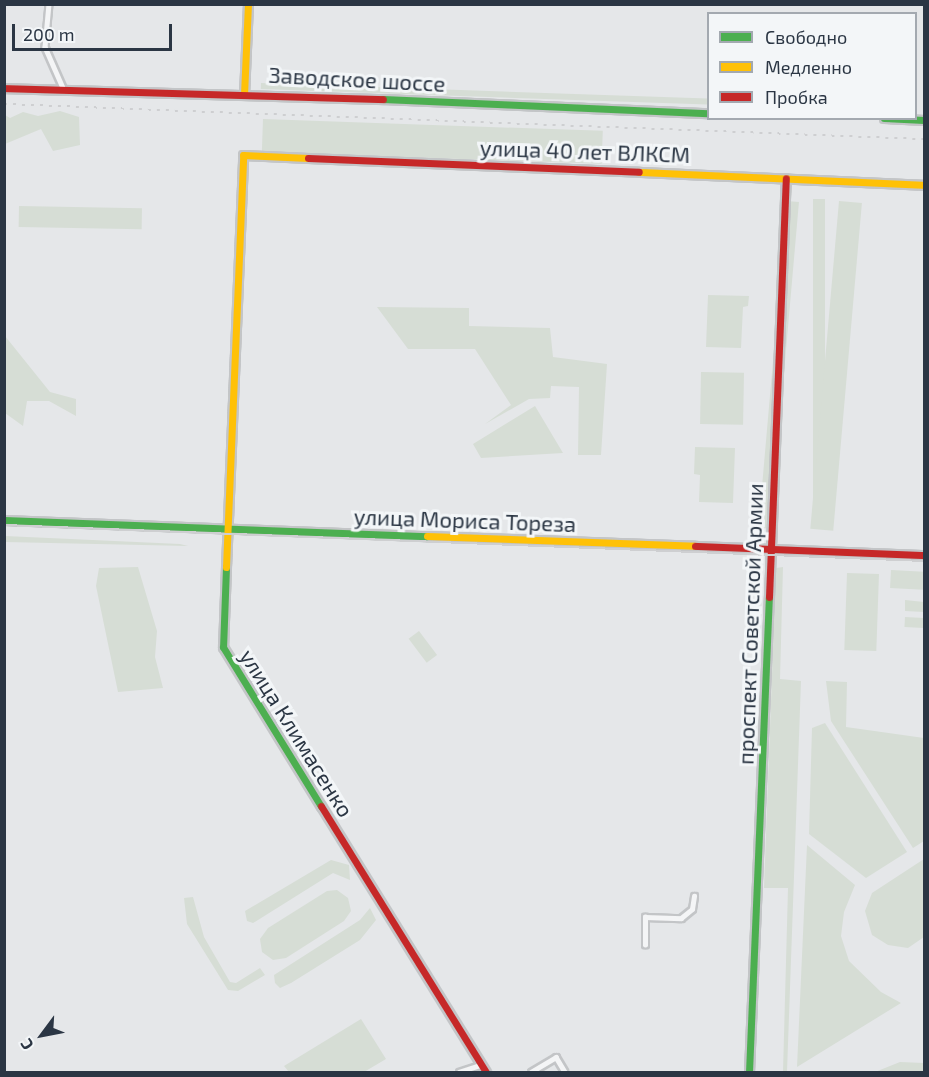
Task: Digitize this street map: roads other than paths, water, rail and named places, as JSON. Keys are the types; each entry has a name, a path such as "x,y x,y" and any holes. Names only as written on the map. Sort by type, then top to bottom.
{"street":[{"path":"49,4 45,47 64,91"},
{"path":"244,95 248,4"},
{"name":"Заводское шоссе","path":"4,88 707,112"},
{"name":"улица 40 лет ВЛКСМ","path":"243,155 924,185"},
{"name":"улица Климасенко","path":"243,155 223,647 486,1072"},
{"name":"проспект Советской Армии","path":"749,1072 786,178"},
{"name":"улица Мориса Тореза","path":"4,520 924,555"},
{"path":"645,945 645,917 681,918 692,909 694,896"},
{"path":"531,1072 556,1058 565,1072"},
{"path":"459,1072 482,1065"}],"tram line":[{"path":"4,525 924,561"}],"railway":[{"path":"4,104 924,139"}]}
